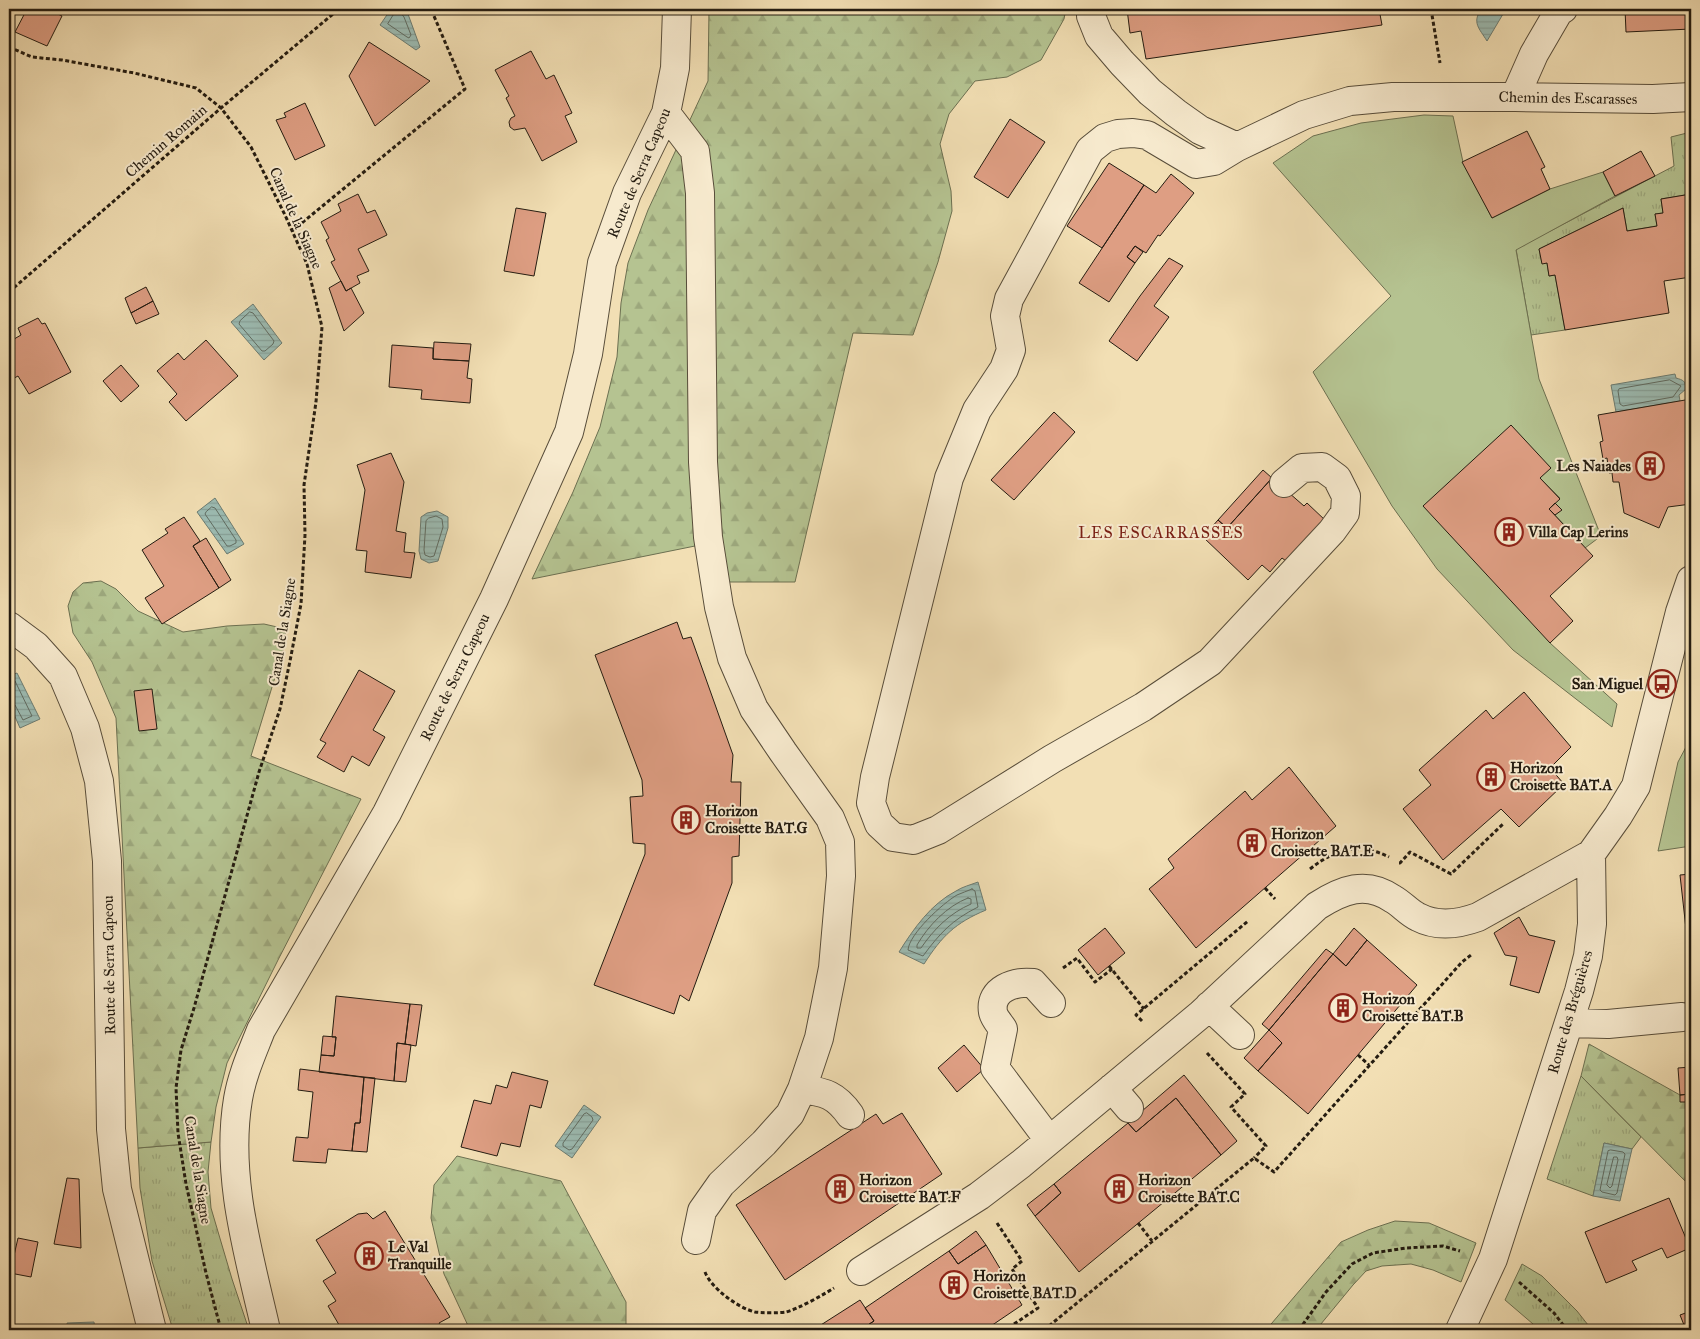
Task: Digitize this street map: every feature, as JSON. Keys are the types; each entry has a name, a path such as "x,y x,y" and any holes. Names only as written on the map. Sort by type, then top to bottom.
{"street":[{"name":"Route de Serra Capeou","path":"266,1330 238,1205 234,1155 238,1100 246,1067 261,1030 388,813 494,599 569,432 588,354 602,263 627,193 666,113 675,68 677,9"},
{"path":"1091,9 1091,16 1099,36 1150,92 1200,130 1237,147"},
{"path":"1515,97 1534,54 1559,11 1563,9"},
{"name":"Chemin des Escarasses","path":"879,824 870,803 875,777 949,478 977,410 1004,369 1011,350 1005,316 1009,300 1090,150 1105,138 1118,134 1133,133 1147,135 1196,164 1214,161 1237,147 1304,115 1350,101 1393,97 1653,99 1691,97"},
{"path":"666,113 695,151 700,193 703,462 708,537 719,607 732,658 754,709 830,818 840,842 841,876 833,968 819,1038 802,1089 790,1114 764,1143 720,1184 702,1211 696,1240"},
{"path":"840,842 879,824 893,837 914,840 938,830 1052,759 1143,707 1210,662 1332,531 1345,513 1346,496 1337,478 1322,467 1302,468 1284,483"},
{"path":"861,1271 951,1226 979,1196 1049,1140 1120,1098 1205,1010 1317,906 1332,897 1348,890 1380,891 1394,899 1418,918 1451,924 1478,917 1591,854 1618,816 1636,786 1680,612 1691,580"},
{"name":"Route de Serra Capeou","path":"9,626 36,646 63,676 85,728 99,781 107,861 111,1129 117,1189 152,1330"},
{"name":"Route des Bréguières","path":"1460,1330 1493,1259 1569,1023 1588,956 1592,924 1591,854"},
{"path":"1049,1140 994,1068 1003,1029 993,1011 994,1002 1001,989 1015,983 1032,983 1037,986 1051,1003"},
{"path":"1205,1010 1240,1035"},
{"path":"1569,1023 1608,1024 1682,1017"},
{"path":"802,1089 825,1092 842,1103 850,1115"}],"path":[{"path":"9,14 12,9"},
{"name":"Chemin Romain","path":"9,292 221,108 339,9"},
{"path":"292,231 465,90 431,9"},
{"path":"1431,9 1445,96"},
{"name":"Canal de la Siagne","path":"9,48 32,58 62,60 134,73 196,88 221,108 251,147 292,231 307,264 322,327 316,402 304,485 305,535 301,604 280,709 259,772 181,1050 176,1088 178,1133 186,1184 221,1330"},
{"path":"1381,853 1400,863 1410,852 1451,874 1503,824"},
{"path":"1265,888 1274,899"},
{"path":"1267,905 1281,892"},
{"path":"1145,1026 1136,1015 1253,917"},
{"path":"1254,1158 1274,1172 1462,962 1475,953"},
{"path":"1110,966 1144,1009"},
{"path":"1044,1330 1254,1158 1266,1146 1231,1107 1245,1094 1202,1048 1220,1031 1205,1010"},
{"path":"1358,1055 1370,1065"},
{"path":"979,1196 1022,1261 1012,1269 1038,1308 1005,1330"},
{"path":"1138,1223 1152,1241"},
{"path":"696,1240 696,1249 707,1278 727,1298 755,1312 786,1312 820,1297 861,1271"},
{"path":"1299,1330 1326,1292 1352,1264 1372,1253 1406,1248 1443,1246 1493,1259 1554,1313 1567,1330"}],"green space":[{"path":"709,9 1066,9 1064,19 1041,60 1007,77 975,81 949,114 940,144 951,191 952,211 938,262 913,335 853,333 795,582 728,582 695,546 532,579 573,492 600,427 617,357 621,303 628,263 648,210 708,81"},
{"path":"1424,115 1453,116 1463,162 1492,218 1550,189 1603,172 1615,196 1516,250 1539,379 1601,536 1585,548 1555,515 1561,510 1555,503 1560,498 1540,478 1511,425 1550,643 1617,704 1612,727 1513,650 1437,569 1392,506 1313,372 1391,296 1273,163 1313,136 1361,123"},
{"path":"1691,132 1691,194 1661,199 1663,213 1655,214 1657,226 1627,231 1623,208 1539,249 1542,263 1547,263 1549,276 1555,275 1565,330 1531,335 1516,249 1674,166 1671,137"},
{"path":"101,581 116,589 138,611 183,632 227,626 264,624 286,629 283,651 251,756 361,799 227,1063 216,1107 211,1142 138,1148 116,718 92,662 73,633 68,606 73,592 83,583"},
{"path":"1691,744 1691,846 1658,851 1678,762 1686,747"},
{"path":"1589,1044 1680,1095 1681,1102 1691,1094 1691,1187 1581,1076"},
{"path":"1581,1076 1641,1137 1632,1149 1604,1143 1593,1196 1547,1179"},
{"path":"211,1142 208,1172 211,1208 249,1330 173,1330 152,1261 140,1188 138,1148"},
{"path":"457,1156 561,1181 626,1302 626,1330 470,1330 444,1274 431,1218 434,1185"},
{"path":"1395,1221 1429,1223 1476,1243 1461,1282 1433,1270 1411,1264 1382,1266 1366,1271 1316,1330 1266,1330 1341,1242"},
{"path":"1522,1264 1542,1276 1577,1311 1592,1330 1540,1330 1505,1300"}],"water":[{"path":"391,9 402,9 408,14 420,47 416,50 380,25"},
{"path":"1481,9 1506,9 1487,41 1477,22"},
{"path":"253,304 282,343 264,360 231,322"},
{"path":"1675,374 1676,378 1684,381 1686,386 1686,389 1679,395 1680,401 1616,412 1611,385"},
{"path":"215,498 244,544 227,554 197,512"},
{"path":"437,511 448,517 448,528 438,561 429,563 421,559 419,551 421,517 427,513"},
{"path":"17,673 40,719 20,728 9,703 9,676"},
{"path":"978,882 986,910 950,931 924,964 899,952 931,910 947,896 963,887"},
{"path":"584,1105 601,1117 572,1158 555,1146"},
{"path":"1604,1143 1632,1149 1620,1201 1593,1196"},
{"path":"94,1322 95,1330 68,1330 67,1323"}],"building":[{"path":"27,9 48,9 62,16 47,46 15,32"},
{"path":"1127,9 1379,9 1382,25 1146,59 1141,31 1130,33"},
{"path":"1625,9 1691,9 1691,29 1626,32"},
{"path":"369,42 430,81 375,126 349,76"},
{"path":"531,51 546,79 554,75 572,113 565,116 577,142 542,161 525,128 514,130 510,127 509,122 515,116 506,98 509,96 495,70"},
{"path":"305,103 325,146 295,160 276,120 286,117 284,113"},
{"path":"1010,119 1045,142 1008,198 974,177"},
{"path":"1527,131 1545,167 1541,169 1550,189 1492,218 1462,162"},
{"path":"1641,151 1655,176 1615,196 1603,172"},
{"path":"1109,163 1144,185 1102,248 1067,226"},
{"path":"1171,174 1194,193 1160,236 1158,235 1146,253 1135,246 1127,257 1135,263 1109,302 1079,283 1144,185 1156,193"},
{"path":"358,194 367,213 375,210 387,235 358,249 369,271 357,276 360,283 346,291 331,262 335,260 326,240 329,238 321,222 341,211 338,204"},
{"path":"1691,194 1691,277 1664,281 1669,313 1565,330 1555,275 1549,276 1547,263 1542,264 1539,249 1623,208 1627,231 1657,226 1655,214 1663,213 1661,199"},
{"path":"516,208 546,213 534,276 504,271"},
{"path":"1135,246 1143,252 1135,263 1127,257"},
{"path":"1169,258 1183,266 1154,306 1169,317 1137,361 1109,341"},
{"path":"341,281 346,291 351,288 364,313 344,331 329,288"},
{"path":"146,287 153,301 131,313 125,298"},
{"path":"153,301 159,314 136,324 131,313"},
{"path":"38,318 42,324 45,323 71,372 29,394 18,376 9,381 9,342 21,335 18,328"},
{"path":"206,340 238,376 186,421 169,402 177,394 157,371 178,353 184,360"},
{"path":"434,342 471,344 469,361 433,359"},
{"path":"392,345 433,348 433,359 469,361 467,378 472,379 470,403 421,399 422,390 389,387"},
{"path":"121,365 139,386 121,402 103,381"},
{"name":"Les Naiades","path":"1691,399 1691,504 1668,507 1659,528 1624,513 1619,482 1613,482 1612,473 1609,473 1607,458 1603,459 1600,442 1603,441 1598,415"},
{"path":"1054,412 1075,432 1014,500 991,480"},
{"name":"Villa Cap Lerins","path":"1511,425 1551,468 1540,478 1560,499 1549,509 1593,556 1550,596 1573,621 1550,643 1423,506"},
{"path":"391,453 404,482 396,531 406,533 404,552 415,553 411,578 365,572 367,551 356,550 365,490 357,465"},
{"path":"1263,470 1272,478 1227,528 1218,520"},
{"path":"1272,478 1304,506 1307,503 1326,521 1286,561 1282,558 1270,572 1262,565 1248,580 1203,537 1218,520 1227,528"},
{"path":"1555,503 1562,510 1555,515 1549,509"},
{"path":"184,517 200,541 193,546 219,588 162,624 145,598 164,586 142,550 168,533 165,529"},
{"path":"206,538 231,580 219,588 193,546"},
{"name":"Horizon Croisette BAT.G","path":"677,622 683,639 691,637 733,755 731,782 741,782 739,856 732,857 732,883 689,1001 680,995 674,1014 594,985 645,854 645,844 633,843 630,797 643,796 642,780 595,655"},
{"path":"359,670 395,691 373,730 385,737 369,766 352,756 344,772 317,757 326,743 320,740"},
{"path":"152,689 157,729 139,731 134,691"},
{"name":"Horizon Croisette BAT.A","path":"1524,692 1571,747 1550,768 1564,784 1519,827 1501,809 1443,860 1403,809 1431,785 1419,770 1486,710 1493,719"},
{"name":"Horizon Croisette BAT.E","path":"1289,767 1336,826 1196,948 1149,889 1174,868 1168,859 1245,791 1252,800"},
{"path":"1691,874 1691,974 1680,875"},
{"path":"1519,917 1529,935 1555,941 1539,993 1510,985 1517,957 1505,955 1494,933"},
{"path":"1105,928 1125,953 1098,975 1078,950"},
{"path":"1354,928 1367,940 1346,966 1333,954"},
{"name":"Horizon Croisette BAT.B","path":"1367,940 1417,985 1308,1114 1258,1071 1282,1043 1269,1030 1333,954 1346,966"},
{"path":"1326,949 1333,954 1269,1030 1262,1024"},
{"path":"336,996 410,1004 405,1044 397,1043 394,1081 319,1072 321,1055 334,1056 336,1037 332,1037"},
{"path":"410,1004 422,1005 416,1046 405,1044"},
{"path":"1269,1030 1282,1043 1258,1071 1244,1058"},
{"path":"323,1036 336,1037 334,1056 321,1055"},
{"path":"397,1043 411,1045 406,1082 394,1081"},
{"path":"964,1045 984,1069 957,1092 938,1068"},
{"path":"1691,1067 1691,1094 1680,1095 1678,1068"},
{"path":"300,1069 364,1077 360,1123 355,1123 352,1151 328,1149 326,1163 293,1161 296,1137 308,1138 313,1092 298,1090"},
{"path":"512,1072 548,1081 541,1108 530,1105 520,1147 501,1143 497,1156 461,1147 474,1100 491,1104 496,1085 507,1088"},
{"path":"1184,1075 1237,1141 1221,1155 1176,1098 1136,1132 1128,1123"},
{"path":"364,1077 375,1078 367,1152 352,1151 355,1123 360,1123"},
{"path":"1690,1094 1690,1102 1680,1102 1680,1095"},
{"name":"Horizon Croisette BAT.C","path":"1176,1098 1221,1155 1079,1272 1035,1216 1061,1193 1054,1184 1128,1123 1136,1132"},
{"name":"Horizon Croisette BAT.F","path":"902,1113 942,1174 785,1280 736,1205 876,1114 883,1124"},
{"path":"67,1178 79,1179 81,1248 54,1244"},
{"path":"1054,1184 1061,1193 1035,1216 1027,1205"},
{"path":"1669,1198 1690,1248 1667,1258 1662,1248 1632,1261 1637,1270 1606,1283 1585,1232"},
{"name":"Le Val Tranquille","path":"385,1211 450,1317 439,1323 443,1330 352,1330 350,1327 342,1330 328,1306 336,1301 323,1281 336,1273 316,1240 358,1214 367,1213 373,1219"},
{"path":"976,1231 986,1245 958,1264 949,1251"},
{"path":"18,1238 38,1242 31,1277 10,1273"},
{"name":"Horizon Croisette BAT.D","path":"986,1245 1022,1305 985,1330 860,1330 874,1321 865,1308 949,1251 958,1264"},
{"path":"860,1300 874,1321 860,1330 813,1330"},
{"path":"1691,1311 1691,1330 1686,1330 1680,1315"}],"place":[{"name":"Les Naiades","path":"1650,466"},
{"name":"Villa Cap Lerins","path":"1509,532"},
{"name":"San Miguel","path":"1662,684"},
{"name":"Horizon Croisette BAT.A","path":"1491,777"},
{"name":"Horizon Croisette BAT.G","path":"686,820"},
{"name":"Horizon Croisette BAT.E","path":"1252,843"},
{"name":"Horizon Croisette BAT.B","path":"1343,1008"},
{"name":"Horizon Croisette BAT.F","path":"840,1189"},
{"name":"Horizon Croisette BAT.C","path":"1119,1189"},
{"name":"Le Val Tranquille","path":"369,1256"},
{"name":"Horizon Croisette BAT.D","path":"954,1285"}],"district":[{"name":"LES ESCARRASSES","path":"1161,532"}]}
